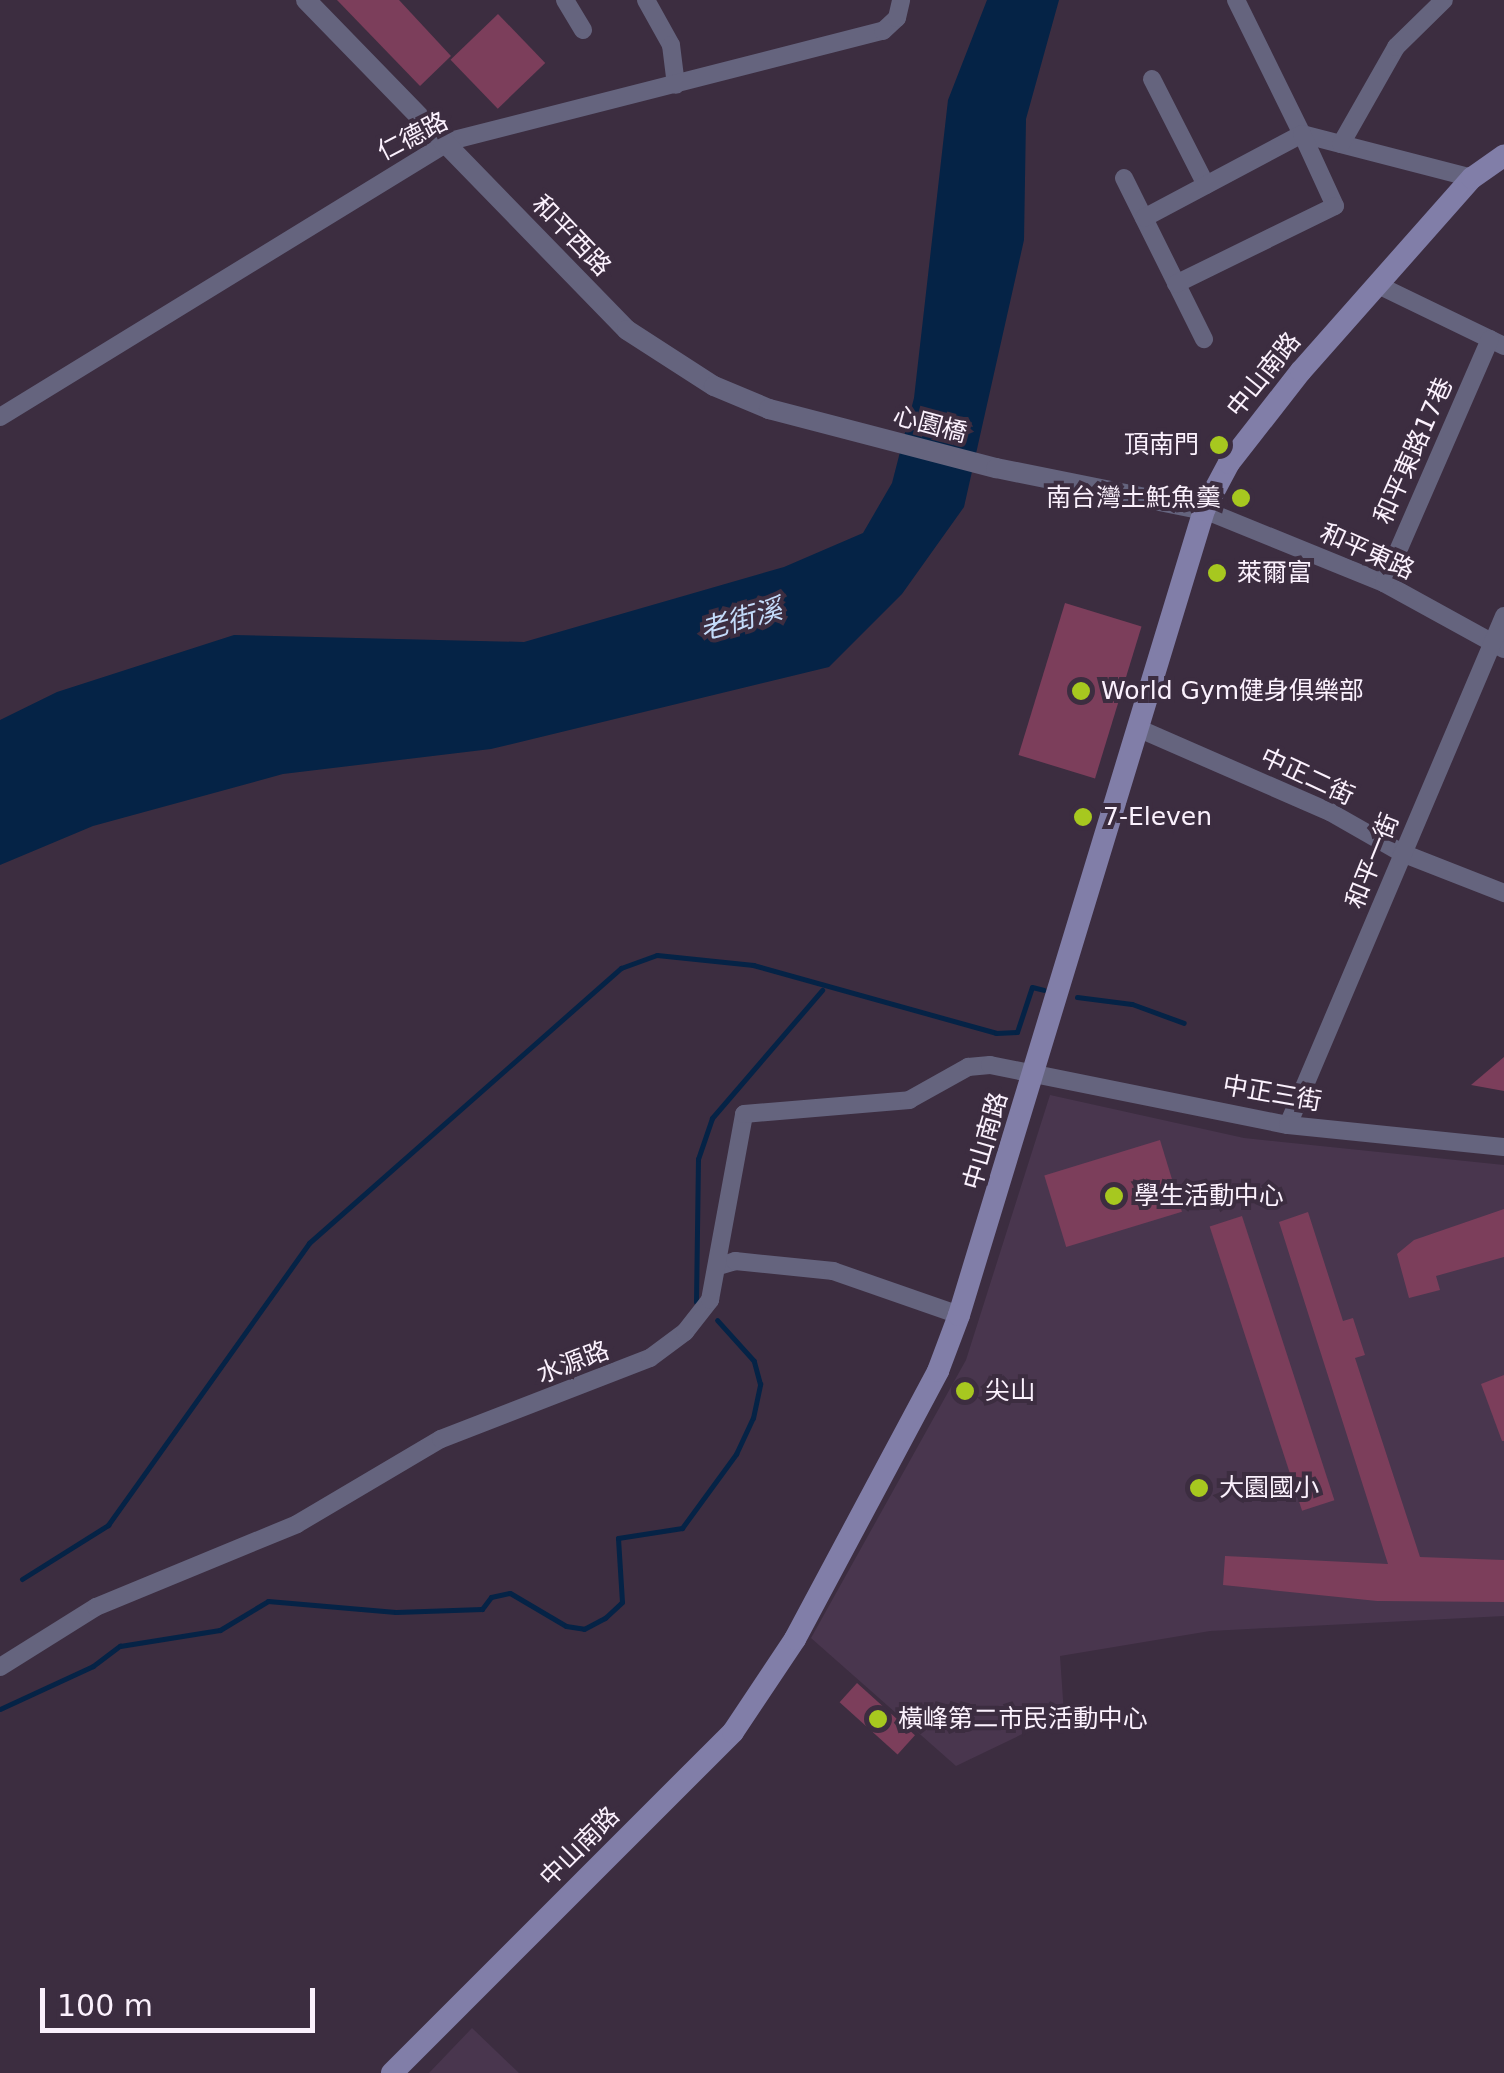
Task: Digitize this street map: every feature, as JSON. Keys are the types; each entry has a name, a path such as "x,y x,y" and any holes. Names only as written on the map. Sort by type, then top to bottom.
{"main road":[{"name":"中山南路","path":"392,2073 755,1706 938,1371 960,1315 1142,730 1204,510 1273,404 1472,178 1504,156"}],"street":[{"name":"和平西路","path":"306,0 450,141 627,330 714,386 770,409 851,430"},
{"path":"566,0 583,30"},
{"path":"646,0 671,44 676,85"},
{"path":"1176,284 1335,206 1236,0"},
{"path":"1340,144 1396,47 1444,0"},
{"name":"仁德路","path":"0,418 450,141 883,31 899,9"},
{"path":"1152,79 1206,185"},
{"path":"1144,218 1302,134 1472,178"},
{"path":"1124,178 1204,340"},
{"path":"1378,285 1497,343"},
{"name":"和平東路17巷","path":"1384,583 1497,343"},
{"name":"心園橋","path":"851,430 996,468 1204,510"},
{"name":"和平東路","path":"1204,510 1384,583 1498,646"},
{"name":"和平一街","path":"1288,1125 1402,854 1498,646 1504,616"},
{"name":"中正二街","path":"1142,730 1330,812 1402,854 1504,893"},
{"name":"水源路","path":"0,1668 96,1607 297,1524 441,1439 650,1358 698,1318 719,1266 720,1218 744,1114 909,1100 968,1067 1034,1072"},
{"name":"中正三街","path":"1034,1072 1288,1125 1504,1147"},
{"path":"719,1266 734,1262 833,1272 960,1315"}],"shaded area":[{"name":"大園國小","path":"1050,1095 1244,1138 1504,1165 1504,1616 1210,1631 1060,1656 1064,1714 956,1766 811,1638 966,1360"},
{"path":"472,2028 519,2073 429,2073"}],"water":[{"name":"老街溪","path":"987,0 1059,0 1026,119 1024,240 964,507 902,594 829,667 491,749 283,774 93,826 0,865 0,720 57,692 234,635 524,642 784,567 863,533 892,483 914,398 948,100"}],"building":[{"path":"337,0 399,0 451,56 420,86"},
{"path":"498,14 545,63 498,109 451,60"},
{"name":"World Gym健身俱樂部","path":"1065,603 1142,626 1095,778 1019,755"},
{"path":"1504,1057 1504,1091 1471,1085"},
{"name":"學生活動中心","path":"1160,1140 1182,1212 1066,1247 1044,1175"},
{"path":"1504,1209 1504,1257 1436,1276 1440,1290 1409,1298 1397,1254 1414,1240"},
{"path":"1308,1212 1343,1321 1353,1318 1365,1355 1355,1358 1420,1557 1504,1560 1504,1602 1377,1601 1223,1585 1225,1556 1388,1564 1279,1222"},
{"path":"1242,1216 1334,1500 1302,1511 1210,1227"},
{"path":"1504,1375 1504,1441 1502,1441 1481,1384"},
{"name":"橫峰第二市民活動中心","path":"857,1683 915,1735 898,1755 840,1702"}],"waterway":[{"path":"22,1579 108,1525 309,1243 621,968 657,955 753,965 996,1033 1017,1032 1032,987 1044,990"},
{"path":"696,1302 698,1159 712,1118 822,990"},
{"path":"1077,997 1132,1004 1184,1023"},
{"path":"0,1709 93,1666 120,1646 220,1630 268,1601 396,1612 482,1609 491,1597 510,1593 566,1626 584,1629 605,1618 622,1602 618,1538 682,1528 736,1454 753,1418 760,1384 754,1361 717,1320"}],"place":[{"name":"頂南門","path":"1219,445"},
{"name":"南台灣土魠魚羹","path":"1241,498"},
{"name":"萊爾富","path":"1217,573"},
{"name":"World Gym健身俱樂部","path":"1081,691"},
{"name":"7-Eleven","path":"1083,817"},
{"name":"學生活動中心","path":"1114,1196"},
{"name":"尖山","path":"965,1391"},
{"name":"大園國小","path":"1199,1488"},
{"name":"橫峰第二市民活動中心","path":"878,1719"}]}
